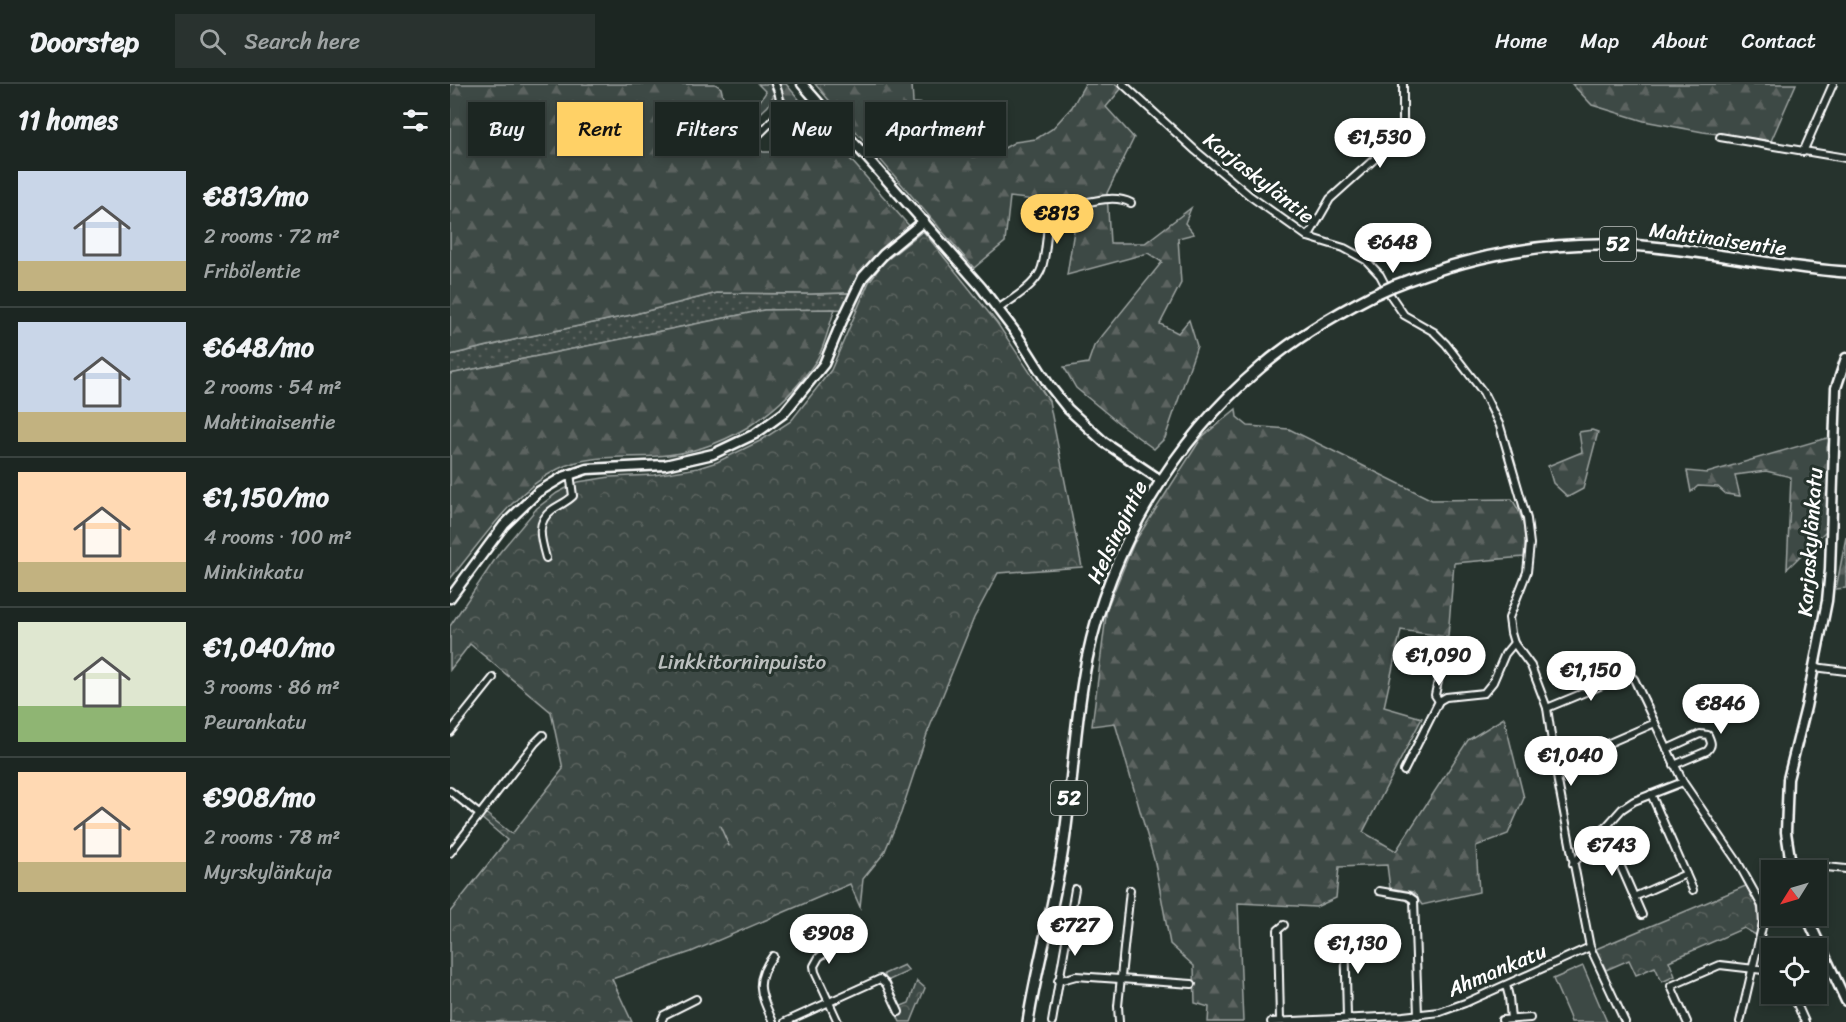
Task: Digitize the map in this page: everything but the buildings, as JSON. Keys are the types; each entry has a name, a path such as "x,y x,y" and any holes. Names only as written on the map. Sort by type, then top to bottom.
{"main road":[{"name":"Mahtinaisentie","path":"1162,481 1201,429 1236,390 1260,368 1319,324 1371,296 1435,270 1484,256 1544,247 1588,244 1652,247 1792,267 1846,272"},
{"name":"Helsingintie","path":"1028,1022 1063,849 1074,741 1089,648 1115,569 1141,516 1162,481"}],"street":[{"path":"759,134 781,108 781,99 775,84"},
{"name":"Helsingintie","path":"802,84 924,221 998,309 1049,385 1068,409 1104,442 1162,481"},
{"name":"Karjaskyläntie","path":"1123,84 1228,179 1308,237 1344,248 1366,260 1380,275 1404,315 1434,332 1483,392 1500,426 1527,519 1530,557 1527,572 1509,618 1514,643"},
{"path":"1308,237 1330,199 1389,146 1397,136 1403,126 1403,84"},
{"path":"1803,152 1833,84"},
{"path":"1720,137 1846,158"},
{"path":"998,309 1029,286 1040,272 1044,259 1050,206 1083,204 1115,198 1131,203"},
{"path":"450,598 504,525 538,492 570,473 587,469 665,465 714,454 755,434 784,413 824,364 863,277 884,254 924,221"},
{"name":"Karjaskylänkatu","path":"1790,860 1786,832 1788,779 1827,601 1836,387 1846,358"},
{"path":"546,558 540,537 541,522 552,510 573,496 570,473"},
{"path":"1404,771 1439,701 1446,697 1484,693 1493,682 1505,654 1514,643 1531,666 1547,708 1573,864 1590,947 1624,1022"},
{"path":"1439,701 1435,695 1442,663"},
{"path":"1814,667 1846,671"},
{"path":"1547,708 1624,676 1630,675 1634,679 1683,782 1752,886 1762,906 1764,915 1740,1022"},
{"path":"450,732 493,678"},
{"path":"1556,766 1654,723"},
{"path":"1667,749 1700,734 1708,735 1711,747 1707,751 1674,765"},
{"path":"450,853 543,735"},
{"path":"1573,864 1627,806 1683,782"},
{"path":"450,791 479,814"},
{"path":"1651,794 1693,890"},
{"path":"1605,830 1642,915"},
{"path":"1827,867 1846,869"},
{"path":"1634,897 1686,874"},
{"path":"1052,1022 1075,889"},
{"path":"1119,1022 1118,1006 1130,890"},
{"path":"1379,891 1408,896 1414,900 1418,1015"},
{"path":"1280,1021 1278,930 1284,925"},
{"path":"1811,926 1846,1001"},
{"path":"1347,1018 1345,931 1370,930"},
{"path":"838,1022 815,972 815,962 853,935"},
{"name":"Ahmankatu","path":"1271,1022 1418,1015 1449,1009 1590,947"},
{"path":"773,956 762,974 760,987 773,1022"},
{"path":"1687,1022 1671,986 1720,965 1761,970"},
{"path":"1058,981 1076,976 1192,984"},
{"path":"785,1022 882,979 899,1012"},
{"path":"1506,985 1510,1019"},
{"path":"661,1022 664,1015 696,999"},
{"path":"1797,1004 1805,1022"},
{"path":"1502,1020 1530,1018"}],"green space":[{"path":"450,84 715,84 721,88 724,102 655,102 655,156 759,156 759,149 763,152 771,152 771,156 847,156 965,289 811,294 717,293 631,315 450,355"},
{"path":"758,84 770,84 774,94 768,106 759,115 759,102 766,92"},
{"path":"777,84 786,84 801,102 787,102"},
{"path":"815,84 912,84 913,102 865,102 865,142 853,128 853,102 831,102"},
{"path":"1085,84 1116,84 1121,89 1106,107 1134,138 1107,193 1110,243 1145,243 1191,208 1185,223 1194,234 1178,238 1181,283 1160,324 1178,333 1189,320 1197,346 1165,438 1154,449 1076,388 1064,367 1088,363 1094,346 1162,262 1148,253 1067,275 1078,205 1010,197 1005,242 974,268 877,156 1006,156 1006,147 1015,142 1036,139 1052,129 1072,107"},
{"path":"1572,84 1796,84 1771,141 1644,121 1592,105"},
{"name":"Linkkitorninpuisto","path":"923,231 997,323 1049,401 1082,567 998,573 974,618 927,734 901,813 884,853 863,879 860,907 850,884 691,952 612,979 632,1022 450,1022 450,912 507,840 480,817 484,812 512,834 563,769 551,712 470,644 450,670 450,626 500,552 537,508 557,493 578,482 610,477 654,475 698,468 717,462 760,441 791,421 831,370 869,282 883,263"},
{"path":"892,292 981,308 764,310 450,374 450,355 631,315 717,293"},
{"path":"835,309 816,361 785,398 767,414 726,438 704,447 657,456 594,459 569,464 558,469 541,479 512,504 450,579 450,374 764,310"},
{"path":"1236,409 1237,417 1248,426 1289,429 1432,500 1512,499 1524,526 1524,557 1454,563 1448,637 1401,630 1384,707 1422,718 1363,832 1396,851 1468,740 1504,718 1524,798 1508,834 1476,846 1479,892 1422,905 1413,892 1390,888 1387,865 1339,867 1336,898 1316,907 1238,903 1243,1022 1208,1022 1209,1007 1195,1003 1194,966 1170,944 1155,863 1115,723 1092,726 1107,608 1134,543 1202,437"},
{"path":"1592,430 1598,432 1583,489 1568,497 1553,483 1548,466 1582,452 1579,432"},
{"path":"1830,437 1827,448 1830,468 1826,531 1787,569 1791,477 1766,471 1735,475 1740,496 1726,494 1718,487 1698,486 1691,492 1687,471 1707,473"},
{"path":"1846,537 1846,588 1836,589"},
{"path":"1748,885 1758,909 1759,921 1756,935 1744,928 1669,961 1675,976 1662,982 1655,967 1636,975 1629,960 1606,970 1596,949"},
{"path":"904,965 909,971 887,981 884,974"},
{"path":"1583,966 1607,1022 1571,1022 1553,979"},
{"path":"917,981 925,988 911,1022 900,1022 894,1009 909,1003"}],"waterway":[{"path":"720,826 729,846"}]}
